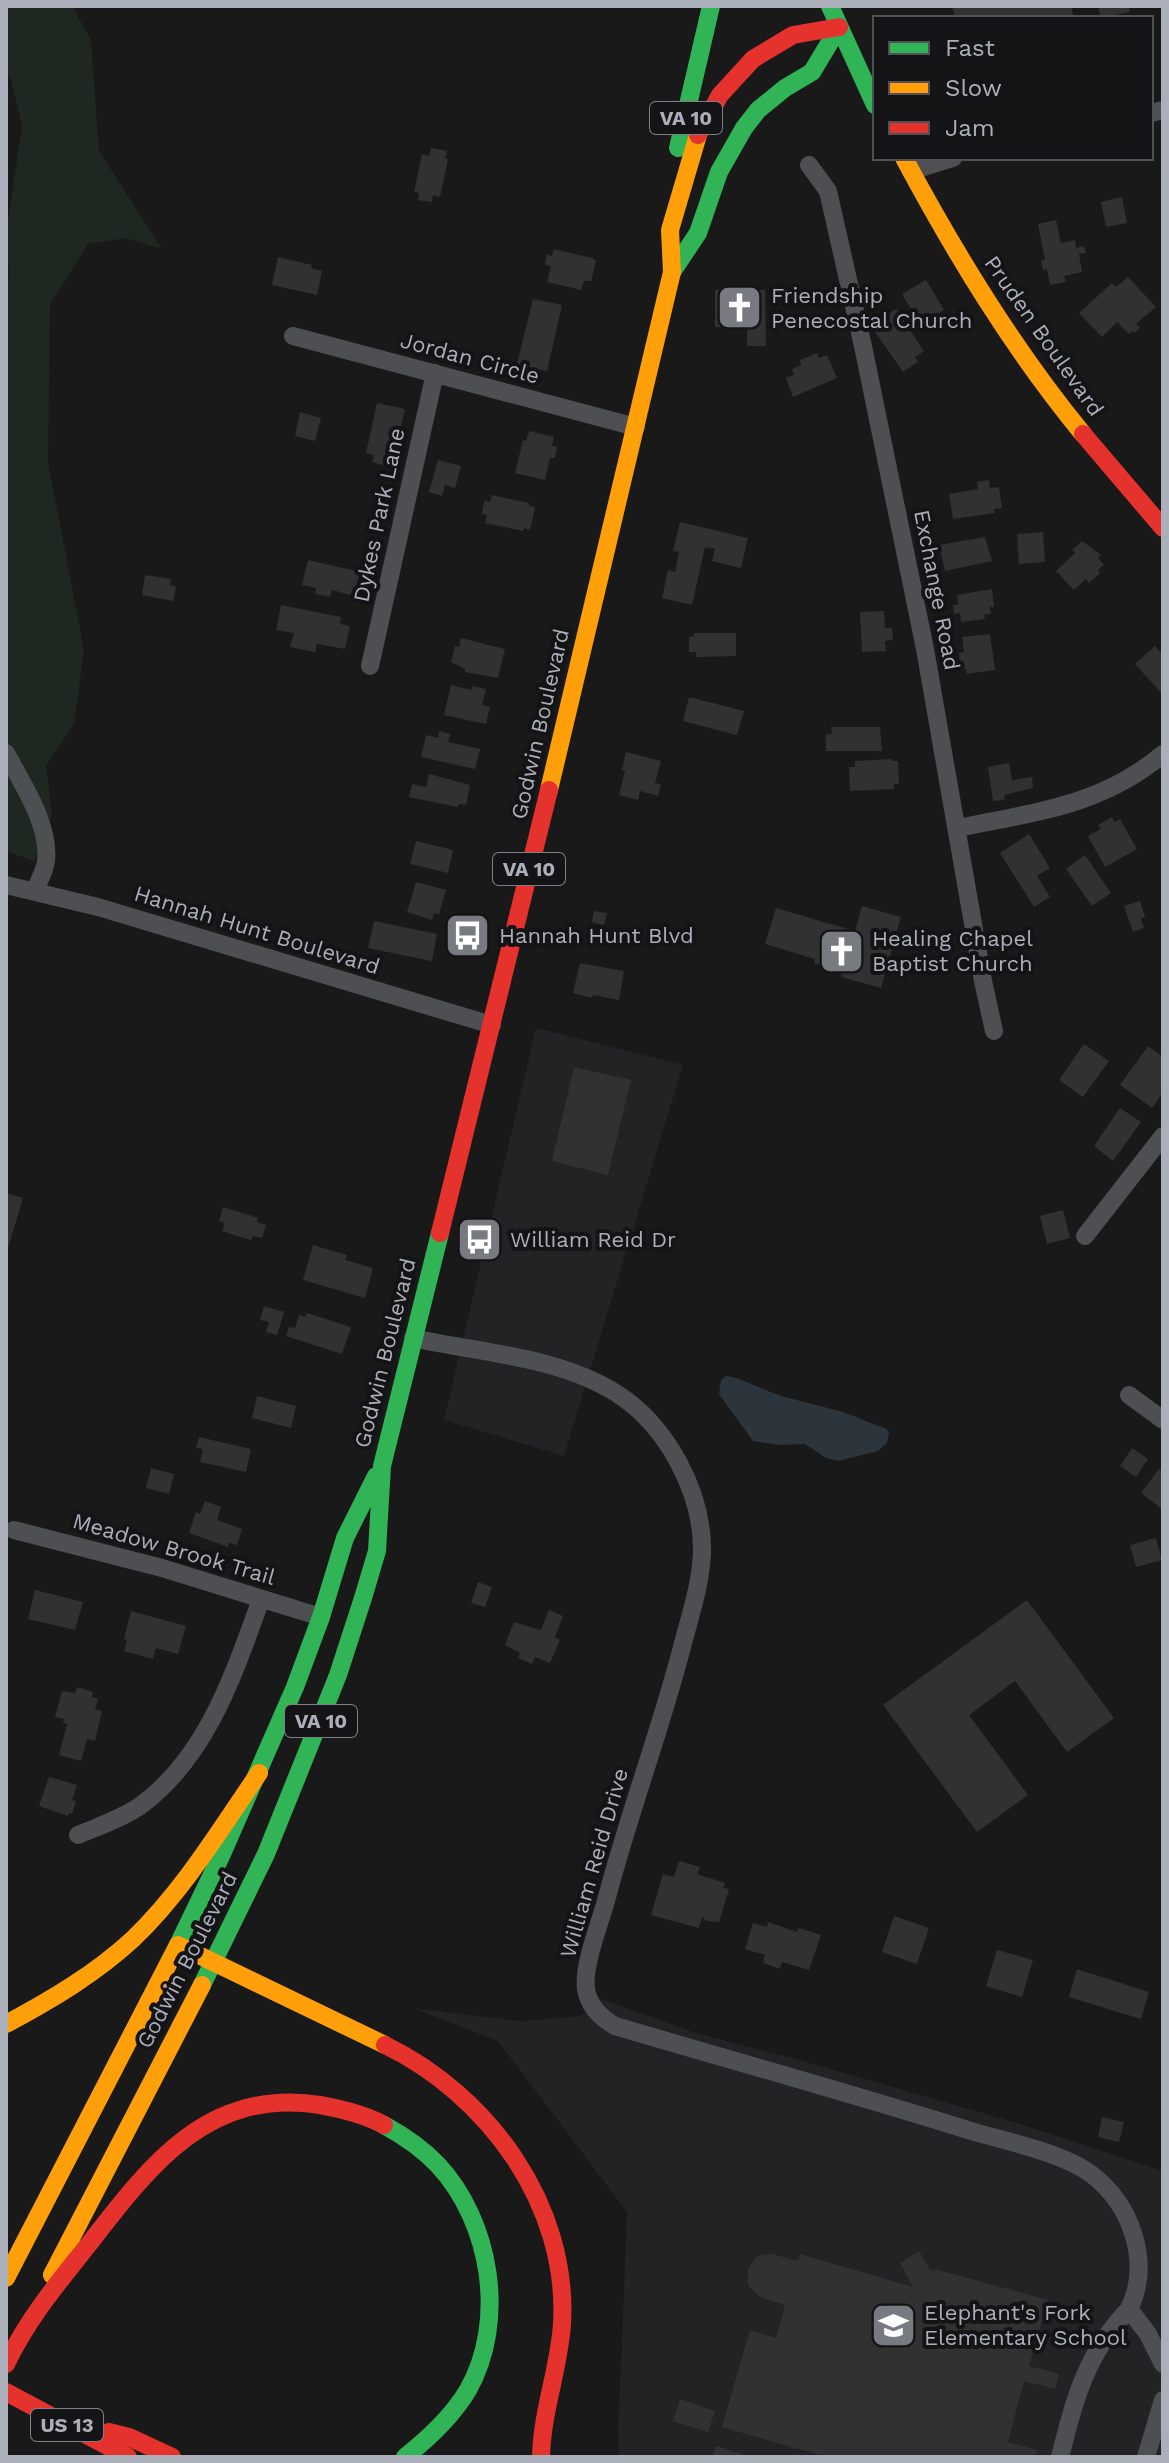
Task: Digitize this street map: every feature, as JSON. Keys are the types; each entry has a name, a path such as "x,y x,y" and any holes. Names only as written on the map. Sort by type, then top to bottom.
{"main road":[{"name":"VA 10","path":"670,230 667,196 711,6"},
{"path":"830,6 873,101"},
{"name":"Godwin Boulevard","path":"6,2364 266,1854 338,1675 377,1551 382,1466 636,427 672,272 670,230 697,136 730,82 753,59 793,35 839,27"},
{"name":"Godwin Boulevard","path":"672,272 698,233 719,172 744,128 758,110 785,88 812,72 839,27"},
{"name":"Pruden Boulevard","path":"907,164 981,292 1030,366 1108,466 1163,528"},
{"name":"Godwin Boulevard","path":"6,2278 178,1945 259,1773 321,1617 345,1538 382,1466"},
{"path":"6,2024 68,1989 110,1958 149,1923 193,1869 259,1773"},
{"path":"178,1945 410,2057 446,2081 477,2109 505,2143 538,2198 550,2235 562,2308 546,2404 541,2457"},
{"path":"31,2317 160,2159 205,2123 259,2105 291,2102 328,2104 359,2112 410,2139 435,2161 456,2186 471,2212 487,2256 489,2325 475,2376 450,2415 426,2442 405,2457"},
{"name":"US 13","path":"6,2392 128,2457"},
{"path":"52,2416 129,2437 172,2457"}],"street":[{"path":"907,164 938,160"},
{"name":"Exchange Road","path":"809,165 828,191 859,331 925,649 994,1031"},
{"name":"Jordan Circle","path":"293,336 636,427"},
{"name":"Dykes Park Lane","path":"370,666 435,373"},
{"path":"6,753 27,793 44,836 46,862 35,891"},
{"path":"958,828 1085,800 1115,788 1163,754"},
{"name":"Hannah Hunt Boulevard","path":"6,885 98,907 492,1025"},
{"path":"1085,1236 1163,1136"},
{"name":"William Reid Drive","path":"413,1338 552,1366 587,1378 617,1394 646,1417 666,1444 695,1500 702,1551 699,1580 586,1976 586,1991 601,2018 615,2026 1068,2161 1089,2172 1110,2190 1124,2209 1138,2256 1135,2297 1090,2360 1077,2391 1060,2457"},
{"path":"1129,1395 1163,1420"},
{"name":"Meadow Brook Trail","path":"14,1530 162,1568 321,1617"},
{"path":"78,1835 138,1807 161,1789 181,1767 213,1718 234,1677 261,1599"},
{"path":"1129,2309 1148,2334 1163,2364"},
{"path":"1146,2457 1163,2400"}],"shaded area":[{"path":"6,6 72,6 91,40 99,151 162,249 126,238 88,244 50,304 48,462 84,650 74,724 46,765 52,814 34,861 6,851 6,282 9,276 6,233 22,127 11,78 6,74"},
{"path":"536,1028 683,1065 564,1456 444,1420"},
{"path":"726,1376 885,1428 889,1432 887,1443 878,1451 838,1461 826,1458 805,1444 780,1445 753,1441 719,1394 721,1380"},
{"name":"Elephant's Fork Elementary School","path":"596,1997 696,2033 1017,2123 1163,2171 1163,2457 619,2457 627,2212 498,2041 413,2008 520,2021 581,2016"}],"building":[{"path":"952,6 1071,6 1074,16 954,16"},
{"path":"1098,6 1128,6 1130,12 1111,16 1100,16"},
{"path":"431,148 447,151 445,158 448,159 440,197 433,195 432,202 418,200 419,193 414,192 422,154 429,156"},
{"path":"1122,197 1127,223 1106,227 1101,202"},
{"path":"1056,220 1061,243 1075,240 1076,248 1084,246 1086,253 1079,254 1082,272 1064,276 1066,282 1050,285 1047,269 1043,270 1041,260 1045,260 1038,224"},
{"path":"554,249 596,261 591,281 584,281 581,290 547,282 551,266 545,265 547,254 552,256"},
{"path":"278,257 312,265 311,268 322,271 317,295 272,285"},
{"path":"1128,277 1156,307 1136,324 1140,328 1134,333 1129,334 1117,322 1102,337 1079,313 1112,283 1116,287"},
{"path":"926,280 944,310 920,325 902,294"},
{"name":"Friendship Penecostal Church","path":"715,290 765,290 766,346 747,346 747,327 715,327"},
{"path":"533,299 562,305 547,371 517,364"},
{"path":"896,309 924,351 915,357 918,362 903,372 871,326"},
{"path":"817,353 819,358 827,355 837,378 793,397 786,378 794,375 792,369 801,365 800,360"},
{"path":"377,403 405,409 396,448 393,448 391,459 385,457 383,465 372,462 374,455 366,453"},
{"path":"300,412 321,418 315,441 295,436"},
{"path":"529,431 554,437 552,446 557,447 555,458 550,458 545,480 515,473 523,440 526,441"},
{"path":"438,460 461,466 455,488 445,485 442,496 429,492"},
{"path":"989,480 990,488 999,487 1002,508 994,509 995,513 953,519 949,494 978,489 977,482"},
{"path":"492,495 535,507 530,530 485,523 487,515 482,514 484,501 490,502"},
{"path":"680,522 748,538 741,568 712,561 715,549 705,547 692,605 662,598 668,570 675,572 679,552 673,551"},
{"path":"1043,532 1045,562 1019,564 1017,534"},
{"path":"985,537 992,561 945,571 939,545"},
{"path":"1082,541 1101,555 1098,558 1104,565 1089,583 1086,579 1074,590 1056,571 1075,553 1072,550"},
{"path":"308,560 360,572 355,596 332,590 330,597 315,594 316,588 302,585"},
{"path":"145,575 171,579 170,585 176,587 173,601 142,595"},
{"path":"992,589 994,607 990,607 991,614 984,615 985,619 961,622 960,613 954,614 953,605 958,605 957,595"},
{"path":"281,605 341,617 340,624 350,626 345,649 317,644 315,652 290,647 294,633 276,630"},
{"path":"884,611 885,628 892,628 893,640 885,641 886,651 862,652 860,612"},
{"path":"694,633 736,633 736,656 696,657 696,652 689,652 689,637"},
{"path":"990,634 995,670 967,674 966,669 961,670 959,653 964,652 962,637"},
{"path":"461,638 505,649 498,678 465,672 465,669 451,662 455,646 459,647"},
{"path":"1155,646 1163,655 1163,695 1135,664"},
{"path":"451,685 471,690 473,686 486,689 482,705 490,707 486,724 444,715"},
{"path":"689,697 744,711 737,735 683,721"},
{"path":"831,727 880,727 882,751 826,751 826,735 832,734"},
{"path":"439,731 450,734 448,742 480,749 475,769 421,757 426,735 438,738"},
{"path":"626,752 661,761 655,783 661,785 658,796 640,791 638,800 619,795"},
{"path":"855,761 898,761 899,784 894,784 894,789 850,791 849,767 855,767"},
{"path":"1009,763 1012,780 1032,777 1033,788 1004,795 1005,800 993,801 988,767"},
{"path":"429,774 470,785 466,805 459,804 458,807 409,797 412,784 426,787"},
{"path":"1112,817 1114,822 1120,819 1137,849 1105,867 1088,836 1101,829 1098,825"},
{"path":"1029,834 1050,868 1037,876 1050,897 1034,907 1000,853"},
{"path":"416,841 453,850 448,873 410,864"},
{"path":"1085,855 1111,893 1092,906 1066,869"},
{"path":"416,882 446,890 439,914 434,913 432,920 407,912"},
{"path":"1140,901 1145,917 1141,919 1144,928 1133,932 1124,906"},
{"name":"Healing Chapel Baptist Church","path":"862,906 901,917 881,988 841,977 842,972 814,963 815,959 765,944 776,908 855,931"},
{"path":"594,911 607,913 604,925 592,922"},
{"path":"374,921 437,934 432,961 368,948"},
{"path":"580,963 624,971 619,1000 573,993"},
{"path":"1084,1044 1109,1061 1083,1097 1059,1080"},
{"path":"1148,1046 1163,1057 1163,1092 1152,1108 1120,1085"},
{"path":"574,1067 631,1080 608,1175 552,1161"},
{"path":"1120,1108 1141,1122 1113,1161 1094,1146"},
{"path":"6,1193 23,1198 7,1251 6,1251"},
{"path":"223,1207 258,1218 257,1222 266,1225 262,1238 253,1236 251,1240 222,1231 225,1223 219,1221"},
{"path":"1063,1210 1070,1238 1047,1244 1040,1216"},
{"path":"313,1245 347,1255 345,1260 373,1268 365,1298 303,1280"},
{"path":"264,1306 284,1312 277,1335 266,1332 269,1322 260,1320"},
{"path":"307,1313 351,1327 342,1354 286,1336 289,1327 295,1328 299,1315 305,1317"},
{"path":"257,1396 296,1406 291,1428 252,1418"},
{"path":"199,1437 251,1449 246,1472 200,1462 203,1449 196,1448"},
{"path":"1132,1448 1148,1459 1136,1477 1120,1466"},
{"path":"151,1468 174,1474 169,1494 146,1488"},
{"path":"1159,1469 1163,1472 1163,1510 1141,1493"},
{"path":"205,1501 221,1507 217,1520 242,1529 237,1545 229,1543 228,1547 189,1533 196,1512 200,1514"},
{"path":"1156,1538 1162,1560 1136,1567 1130,1545"},
{"path":"478,1582 492,1587 485,1607 471,1603"},
{"path":"35,1590 83,1602 75,1630 28,1619"},
{"path":"1027,1600 1114,1718 1067,1752 1015,1681 969,1715 1028,1795 977,1832 883,1705"},
{"path":"549,1610 563,1616 555,1637 560,1640 550,1663 535,1657 532,1664 518,1658 520,1653 505,1645 514,1622 541,1630"},
{"path":"131,1611 186,1626 178,1654 156,1648 153,1659 124,1651"},
{"path":"77,1687 93,1692 92,1697 98,1699 95,1709 102,1711 95,1741 87,1739 81,1761 59,1755 67,1724 63,1723 64,1719 55,1717 62,1691 75,1693"},
{"path":"49,1777 77,1785 72,1814 68,1816 39,1806"},
{"path":"679,1861 700,1867 697,1874 725,1883 723,1888 729,1889 719,1922 707,1921 702,1917 699,1928 651,1915 663,1874 674,1877"},
{"path":"894,1916 929,1928 917,1964 882,1952"},
{"path":"768,1922 797,1932 799,1928 821,1935 809,1970 782,1962 780,1969 763,1963 765,1955 745,1949 753,1923 767,1927"},
{"path":"997,1950 1033,1960 1022,1997 986,1986"},
{"path":"1077,1969 1149,1992 1141,2019 1069,1997"},
{"path":"1102,2117 1124,2122 1119,2142 1098,2137"},
{"path":"919,2251 930,2270 1048,2300 1029,2366 1059,2374 1055,2389 1024,2381 1008,2442 1037,2450 1035,2457 827,2457 722,2427 750,2330 776,2338 785,2305 760,2297 748,2285 748,2269 757,2256 772,2254 798,2261 800,2254 913,2287 900,2263"},
{"path":"680,2399 715,2411 708,2432 673,2421"},
{"path":"716,2446 748,2456 748,2457 712,2457"}],"traffic: fast":[{"path":"678,148 711,6"},
{"path":"830,6 873,101"},
{"path":"672,272 698,233 719,172 744,128 758,110 785,88 812,72 839,27"},
{"path":"202,1985 266,1854 338,1675 363,1598 377,1551 382,1466 440,1233"},
{"path":"178,1945 222,1854 295,1687 345,1538 376,1476"},
{"path":"384,2125 426,2153 456,2188 471,2214 481,2243 488,2273 490,2304 480,2363 468,2390 440,2426 405,2457"}],"traffic: slow":[{"path":"549,790 672,272 670,230 698,135"},
{"path":"905,160 987,300 1033,369 1083,434"},
{"path":"6,2024 72,1986 133,1939 185,1880 259,1773"},
{"path":"6,2278 178,1945 385,2045"},
{"path":"52,2275 202,1985"}],"traffic: jam":[{"path":"698,135 720,95 753,59 793,35 839,27"},
{"path":"1083,434 1163,528"},
{"path":"440,1233 549,790"},
{"path":"385,2045 422,2066 457,2093 488,2124 515,2159 536,2197 552,2237 561,2280 562,2324 541,2457"},
{"path":"6,2364 44,2301 135,2186 186,2138 214,2120 246,2108 281,2103 336,2108 384,2125"},
{"path":"6,2392 128,2457"},
{"path":"109,2432 129,2437 172,2457"}],"place":[{"name":"Friendship Penecostal Church","path":"740,308"},
{"name":"Hannah Hunt Blvd","path":"468,935"},
{"name":"Healing Chapel Baptist Church","path":"841,951"},
{"name":"William Reid Dr","path":"479,1239"},
{"name":"Elephant's Fork Elementary School","path":"893,2325"}]}
